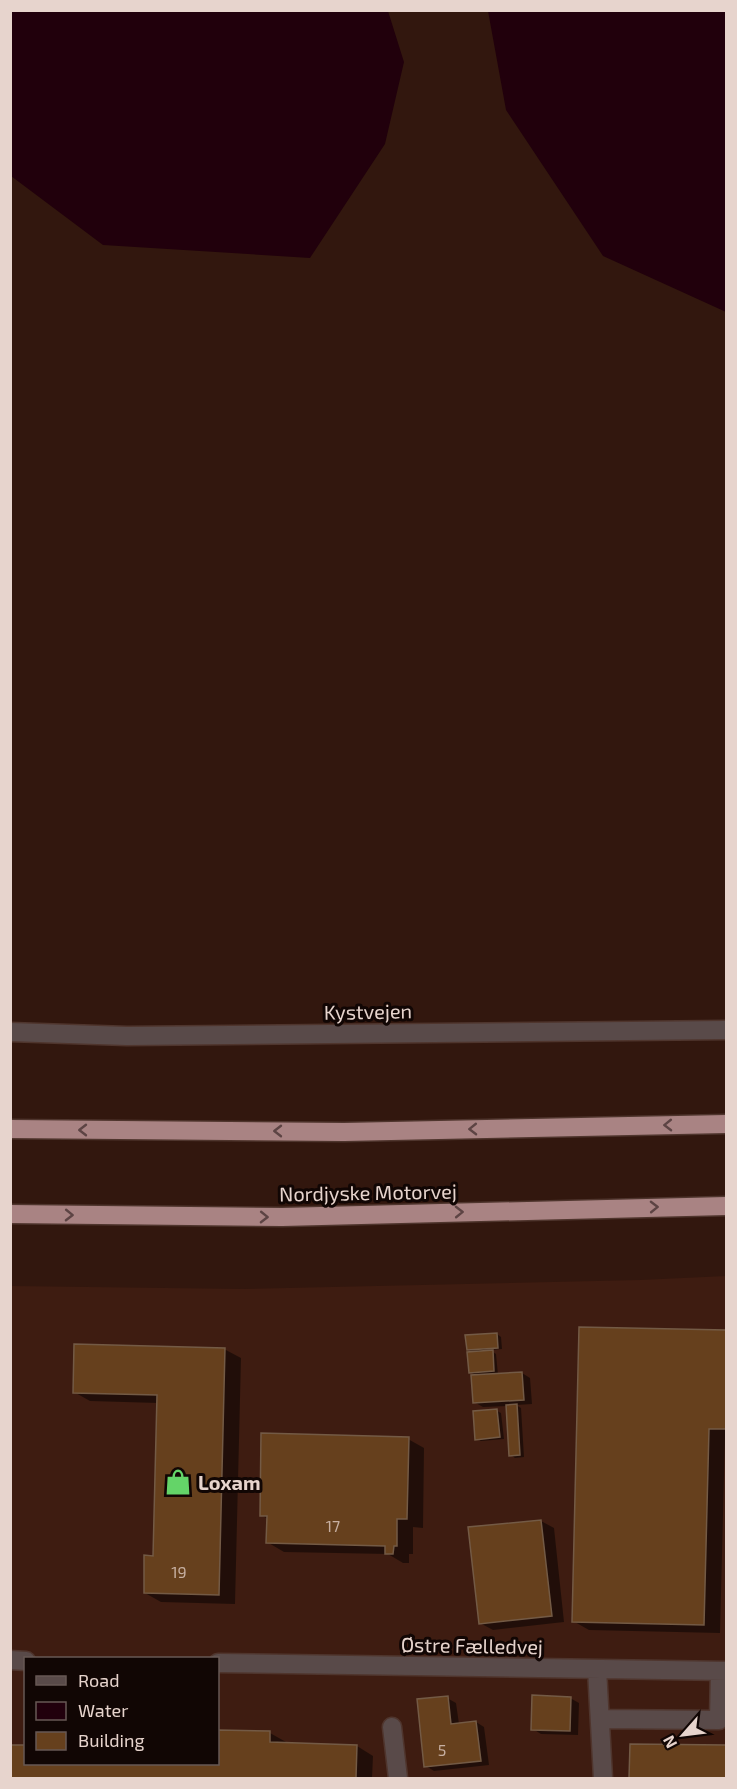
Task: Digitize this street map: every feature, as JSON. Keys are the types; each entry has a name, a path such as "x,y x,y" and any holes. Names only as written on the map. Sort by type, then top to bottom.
{"highway":[{"path":"10,1129 344,1132 726,1124"},
{"name":"Nordjyske Motorvej","path":"10,1214 282,1217 726,1206"}],"street":[{"name":"Kystvejen","path":"10,1032 139,1036 726,1030"},
{"name":"Østre Fælledvej","path":"219,1664 723,1671"},
{"path":"597,1669 603,1779"},
{"path":"600,1719 719,1720 723,1671"},
{"path":"392,1727 398,1779"}],"shaded area":[{"path":"726,1276 726,1778 11,1778 11,1286 243,1289"}],"water":[{"path":"11,10 388,11 404,62 385,144 310,258 103,245 11,176"},
{"path":"488,11 726,11 726,312 603,256 506,110"}],"building":[{"path":"579,1327 726,1330 726,1429 709,1429 704,1625 572,1622"},
{"path":"497,1333 498,1348 467,1350 465,1335"},
{"path":"74,1344 225,1348 219,1595 144,1593 144,1555 153,1556 157,1395 73,1393"},
{"path":"493,1350 494,1371 469,1373 467,1352"},
{"path":"522,1372 524,1400 473,1403 471,1375"},
{"path":"517,1404 520,1455 509,1456 506,1405"},
{"path":"497,1409 500,1437 475,1440 473,1411"},
{"path":"261,1433 409,1437 407,1519 397,1519 397,1546 394,1546 393,1554 385,1554 385,1546 266,1543 267,1516 260,1516"},
{"path":"541,1520 552,1616 479,1624 468,1527"},
{"path":"532,1695 571,1697 570,1731 531,1730"},
{"path":"448,1696 451,1724 476,1721 481,1761 424,1767 417,1699"},
{"path":"219,1730 270,1731 270,1742 357,1745 356,1778 10,1778 10,1745 24,1745 24,1765 219,1765"},
{"path":"630,1744 726,1745 726,1778 629,1778"}],"place":[{"name":"Loxam","path":"178,1482"}]}
